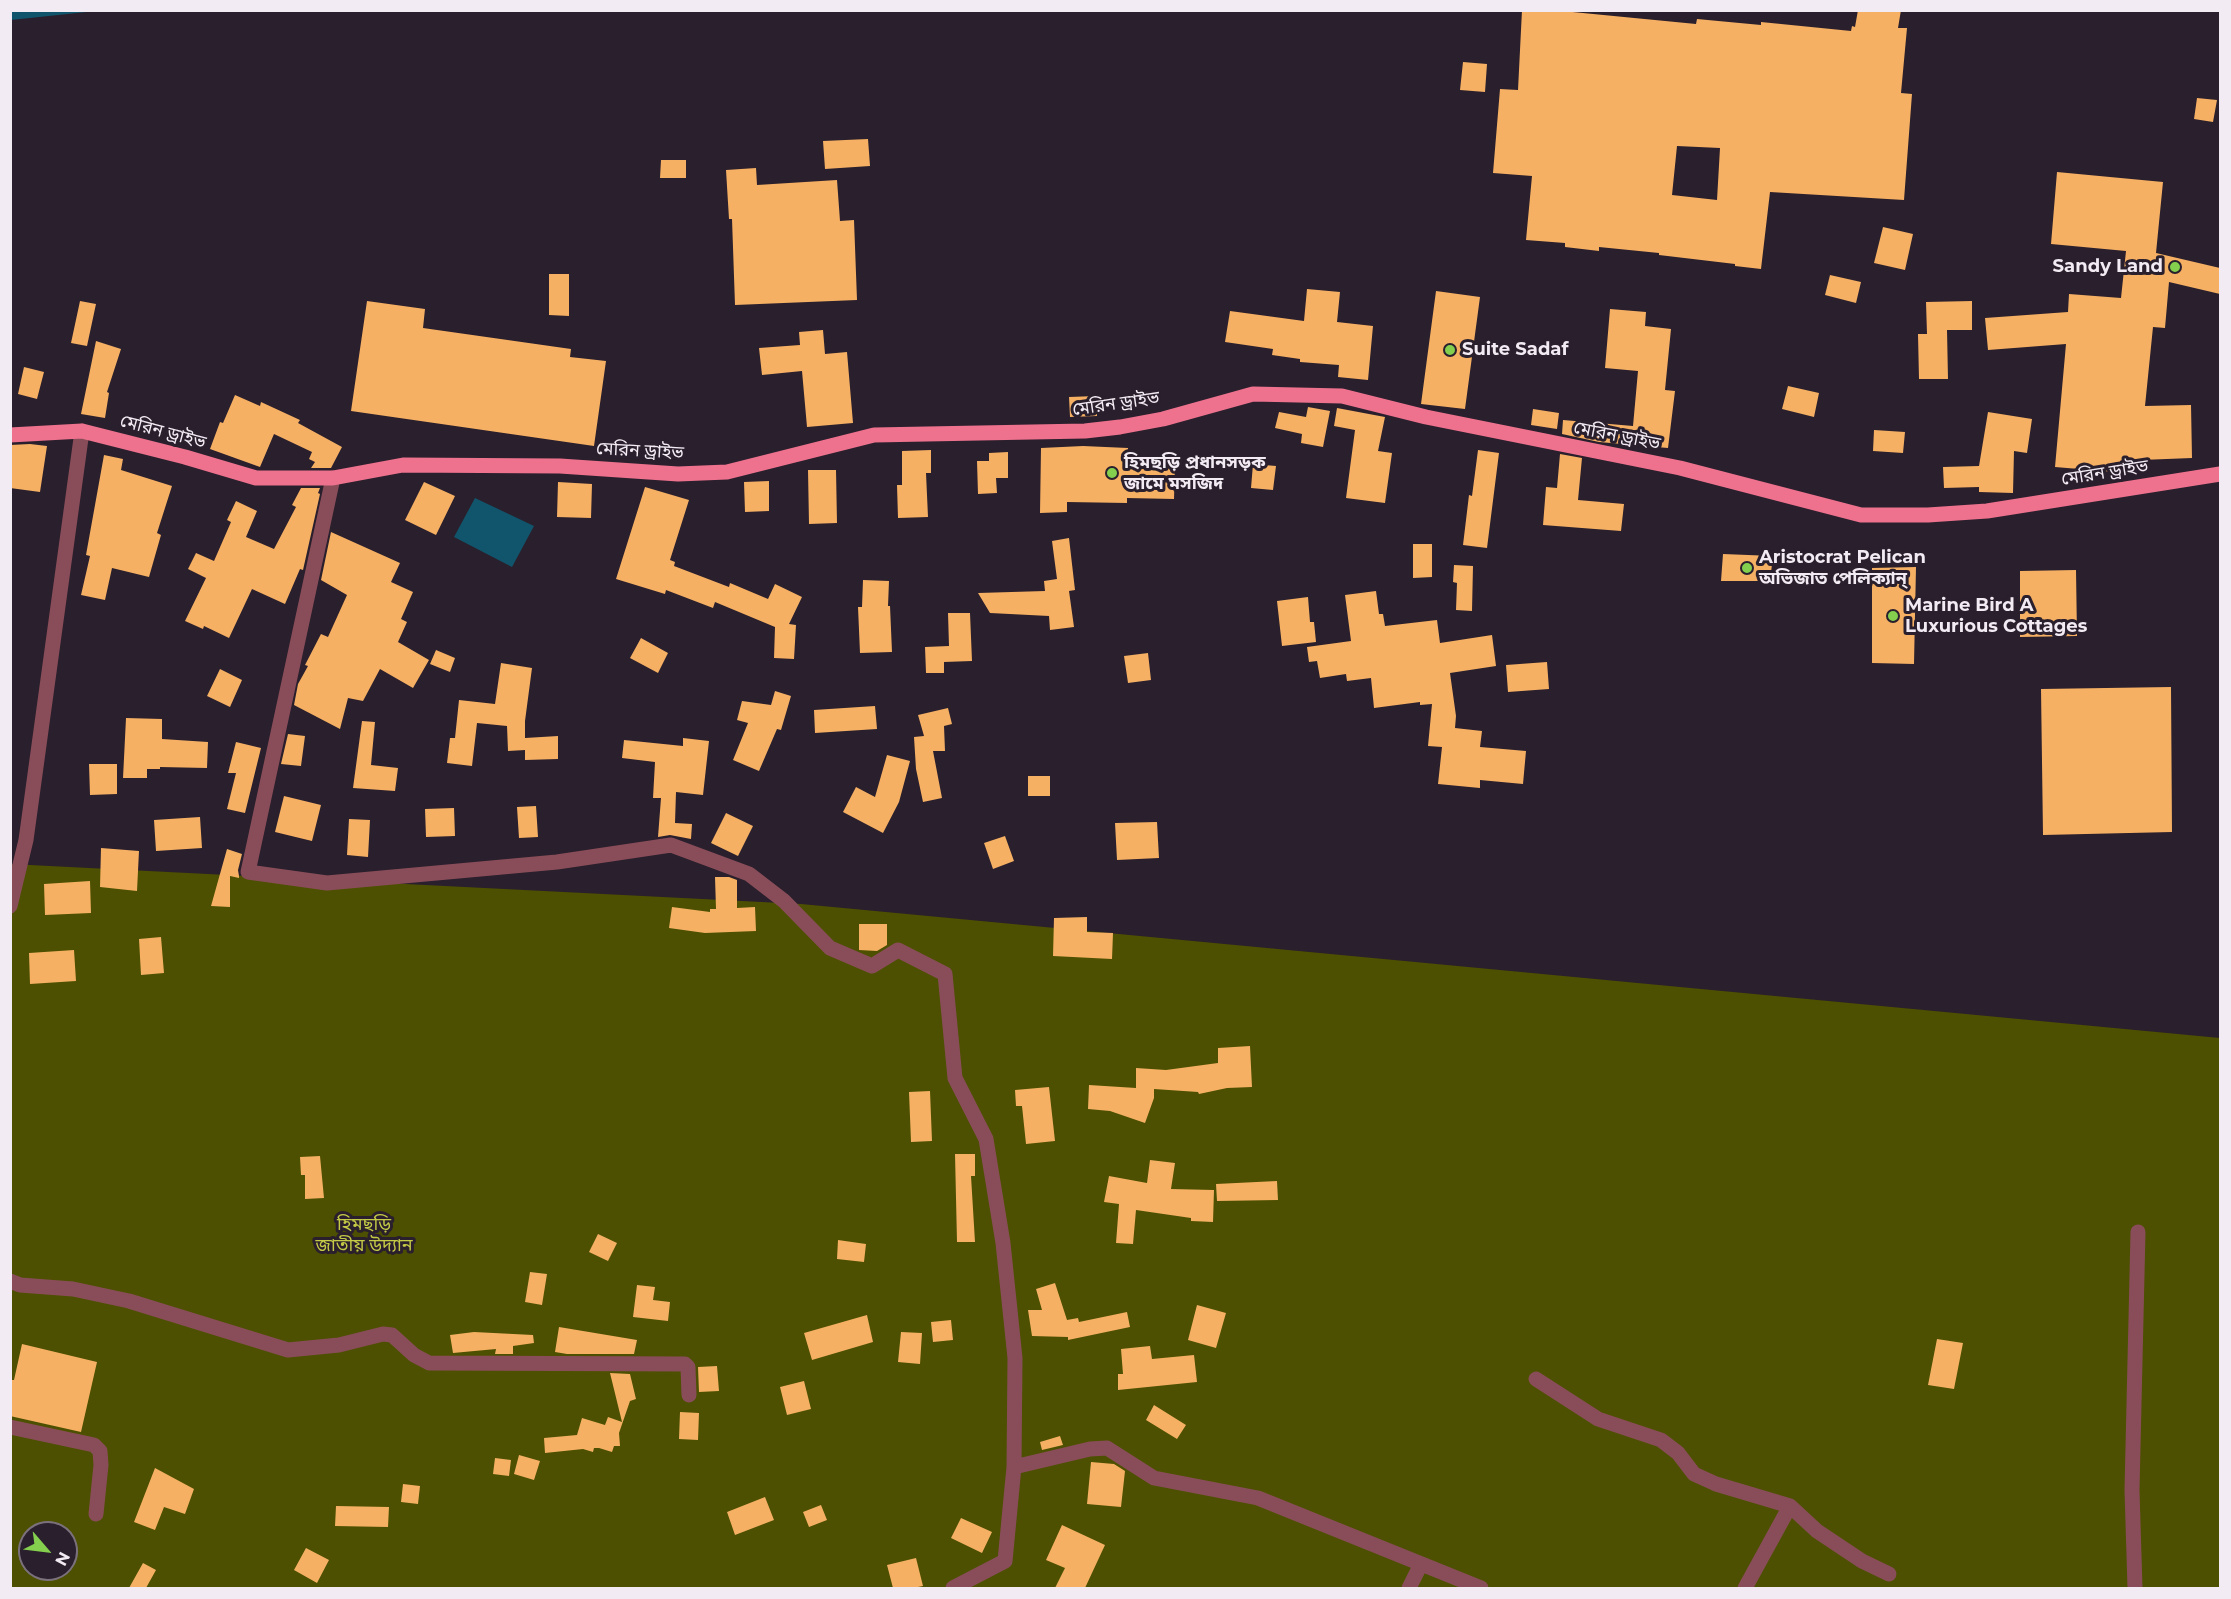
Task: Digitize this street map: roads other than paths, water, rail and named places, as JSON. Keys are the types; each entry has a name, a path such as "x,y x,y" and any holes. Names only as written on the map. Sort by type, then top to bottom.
{"main road":[{"name":"মেরিন ড্রাইভ","path":"10,435 82,431 186,457 256,478 333,478 403,465 560,466 678,474 727,472 874,435 1084,430 1120,427 1163,419 1253,394 1342,396 1426,417 1680,468 1861,515 1987,512 2220,474"}],"street":[{"path":"10,906 26,840 82,431"},
{"path":"333,478 248,872 327,883 557,862 671,845 749,873 784,901 830,948 872,966 898,950 945,974 956,1078 986,1139 1003,1243 1015,1358 1014,1467 1005,1561 953,1588"},
{"path":"2135,1588 2132,1490 2138,1232"},
{"path":"10,1281 20,1285 73,1289 129,1301 288,1350 339,1345 383,1334 392,1335 414,1355 429,1363 685,1364 688,1367 689,1395"},
{"path":"1536,1379 1598,1419 1661,1440 1678,1453 1694,1474 1716,1484 1790,1506 1817,1531 1862,1561 1889,1574"},
{"path":"10,1428 94,1444 100,1451 101,1465 96,1514"},
{"path":"1014,1467 1090,1449 1107,1448 1154,1478 1258,1498 1480,1588"},
{"path":"1744,1588 1790,1506"},
{"path":"1409,1588 1421,1564"}],"water":[{"path":"11,10 96,10 96,11 11,20"},
{"path":"475,498 534,526 512,567 454,537"}],"place":[{"name":"Sandy Land","path":"2175,267"},
{"name":"Suite Sadaf","path":"1450,350"},
{"name":"হিমছড়ি প্রধানসড়ক জামে মসজিদ","path":"1112,473"},
{"name":"Aristocrat Pelican অভিজাত পেলিক্যান্","path":"1747,568"},
{"name":"Marine Bird A Luxurious Cottages","path":"1893,616"}],"park label":[{"name":"হিমছড়ি জাতীয় উদ্যান","path":"364,1235"}]}
